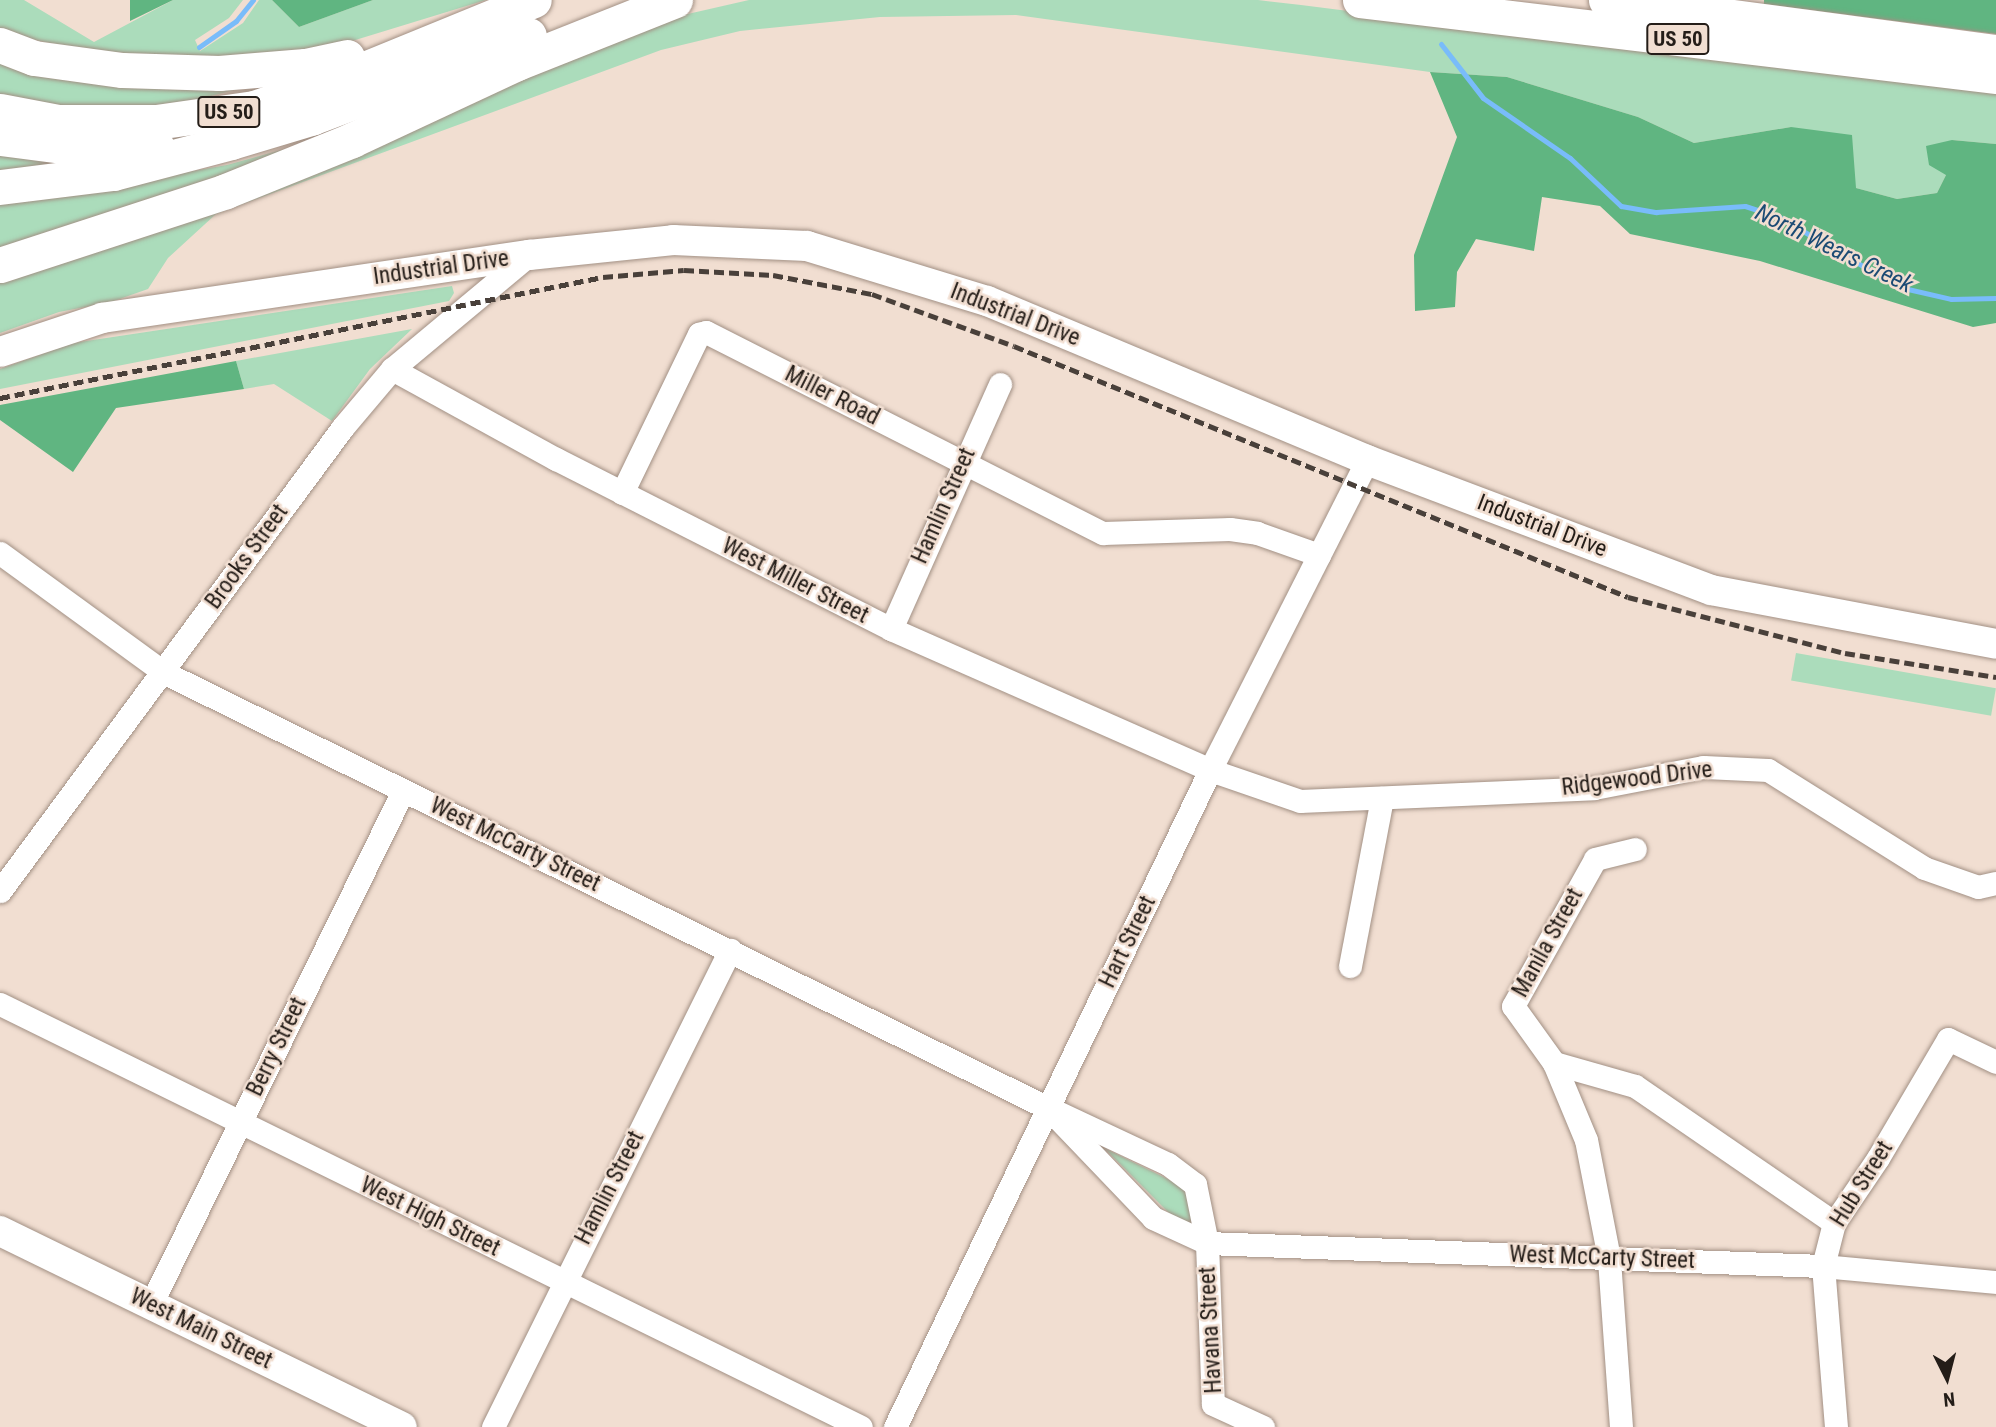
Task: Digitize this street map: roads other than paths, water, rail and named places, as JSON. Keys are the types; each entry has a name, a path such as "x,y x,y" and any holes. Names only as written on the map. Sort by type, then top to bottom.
{"highway":[{"name":"US 50","path":"0,111 58,122 156,122 254,108 534,0"},
{"name":"US 50","path":"0,138 126,149 231,142 312,118 432,70 638,0"},
{"path":"0,265 226,191 352,140 517,63 675,0"},
{"name":"US 50","path":"1360,0 1996,76"},
{"name":"US 50","path":"1606,0 1996,52"},
{"path":"0,45 34,58 122,70 219,73 306,66 446,35"},
{"path":"0,187 113,173 231,142"}],"main road":[{"name":"Industrial Drive","path":"0,352 102,318 529,255 673,240 807,246 987,301 1367,460 1711,590 1996,644"},
{"name":"West Main Street","path":"0,1231 402,1427"}],"street":[{"name":"Brooks Street","path":"0,891 343,427 392,369 529,255"},
{"name":"Miller Road","path":"622,493 699,334 706,332 964,463"},
{"name":"West Miller Street","path":"392,369 622,493 891,629 1210,771"},
{"name":"Hamlin Street","path":"891,629 1000,384"},
{"name":"Hart Street","path":"895,1427 1210,771 1367,460"},
{"path":"964,463 1103,533 1230,529 1256,533 1319,555"},
{"name":"West McCarty Street","path":"0,553 163,672 1048,1108 1168,1164 1195,1184 1207,1243"},
{"name":"Ridgewood Drive","path":"1210,771 1300,801 1594,788 1703,767 1769,770 1924,868 1978,887 1996,883"},
{"name":"Berry Street","path":"150,1304 403,791"},
{"path":"1350,966 1382,798"},
{"name":"Manila Street","path":"1622,1427 1609,1258 1586,1140 1554,1063 1513,1006 1595,859 1635,849"},
{"name":"Hamlin Street","path":"493,1427 730,950"},
{"name":"West High Street","path":"0,1004 239,1125 861,1427"},
{"name":"Hub Street","path":"1836,1427 1823,1266 1834,1223 1878,1158 1948,1039 1996,1062"},
{"path":"1554,1063 1634,1086 1834,1223"},
{"name":"West McCarty Street","path":"1048,1108 1153,1218 1207,1243 1823,1266 1996,1282"},
{"name":"Havana Street","path":"1207,1243 1213,1404 1263,1427"}],"waterway":[{"name":"North Wears Creek","path":"199,47 236,21 253,0"},
{"name":"North Wears Creek","path":"1441,44 1483,98 1570,158 1621,206 1656,212 1745,206 1779,217 1899,287 1951,299 1996,298"}],"railway":[{"path":"0,398 603,277 684,270 773,275 872,294 1014,346 1628,597 1845,653 1996,677"}]}
